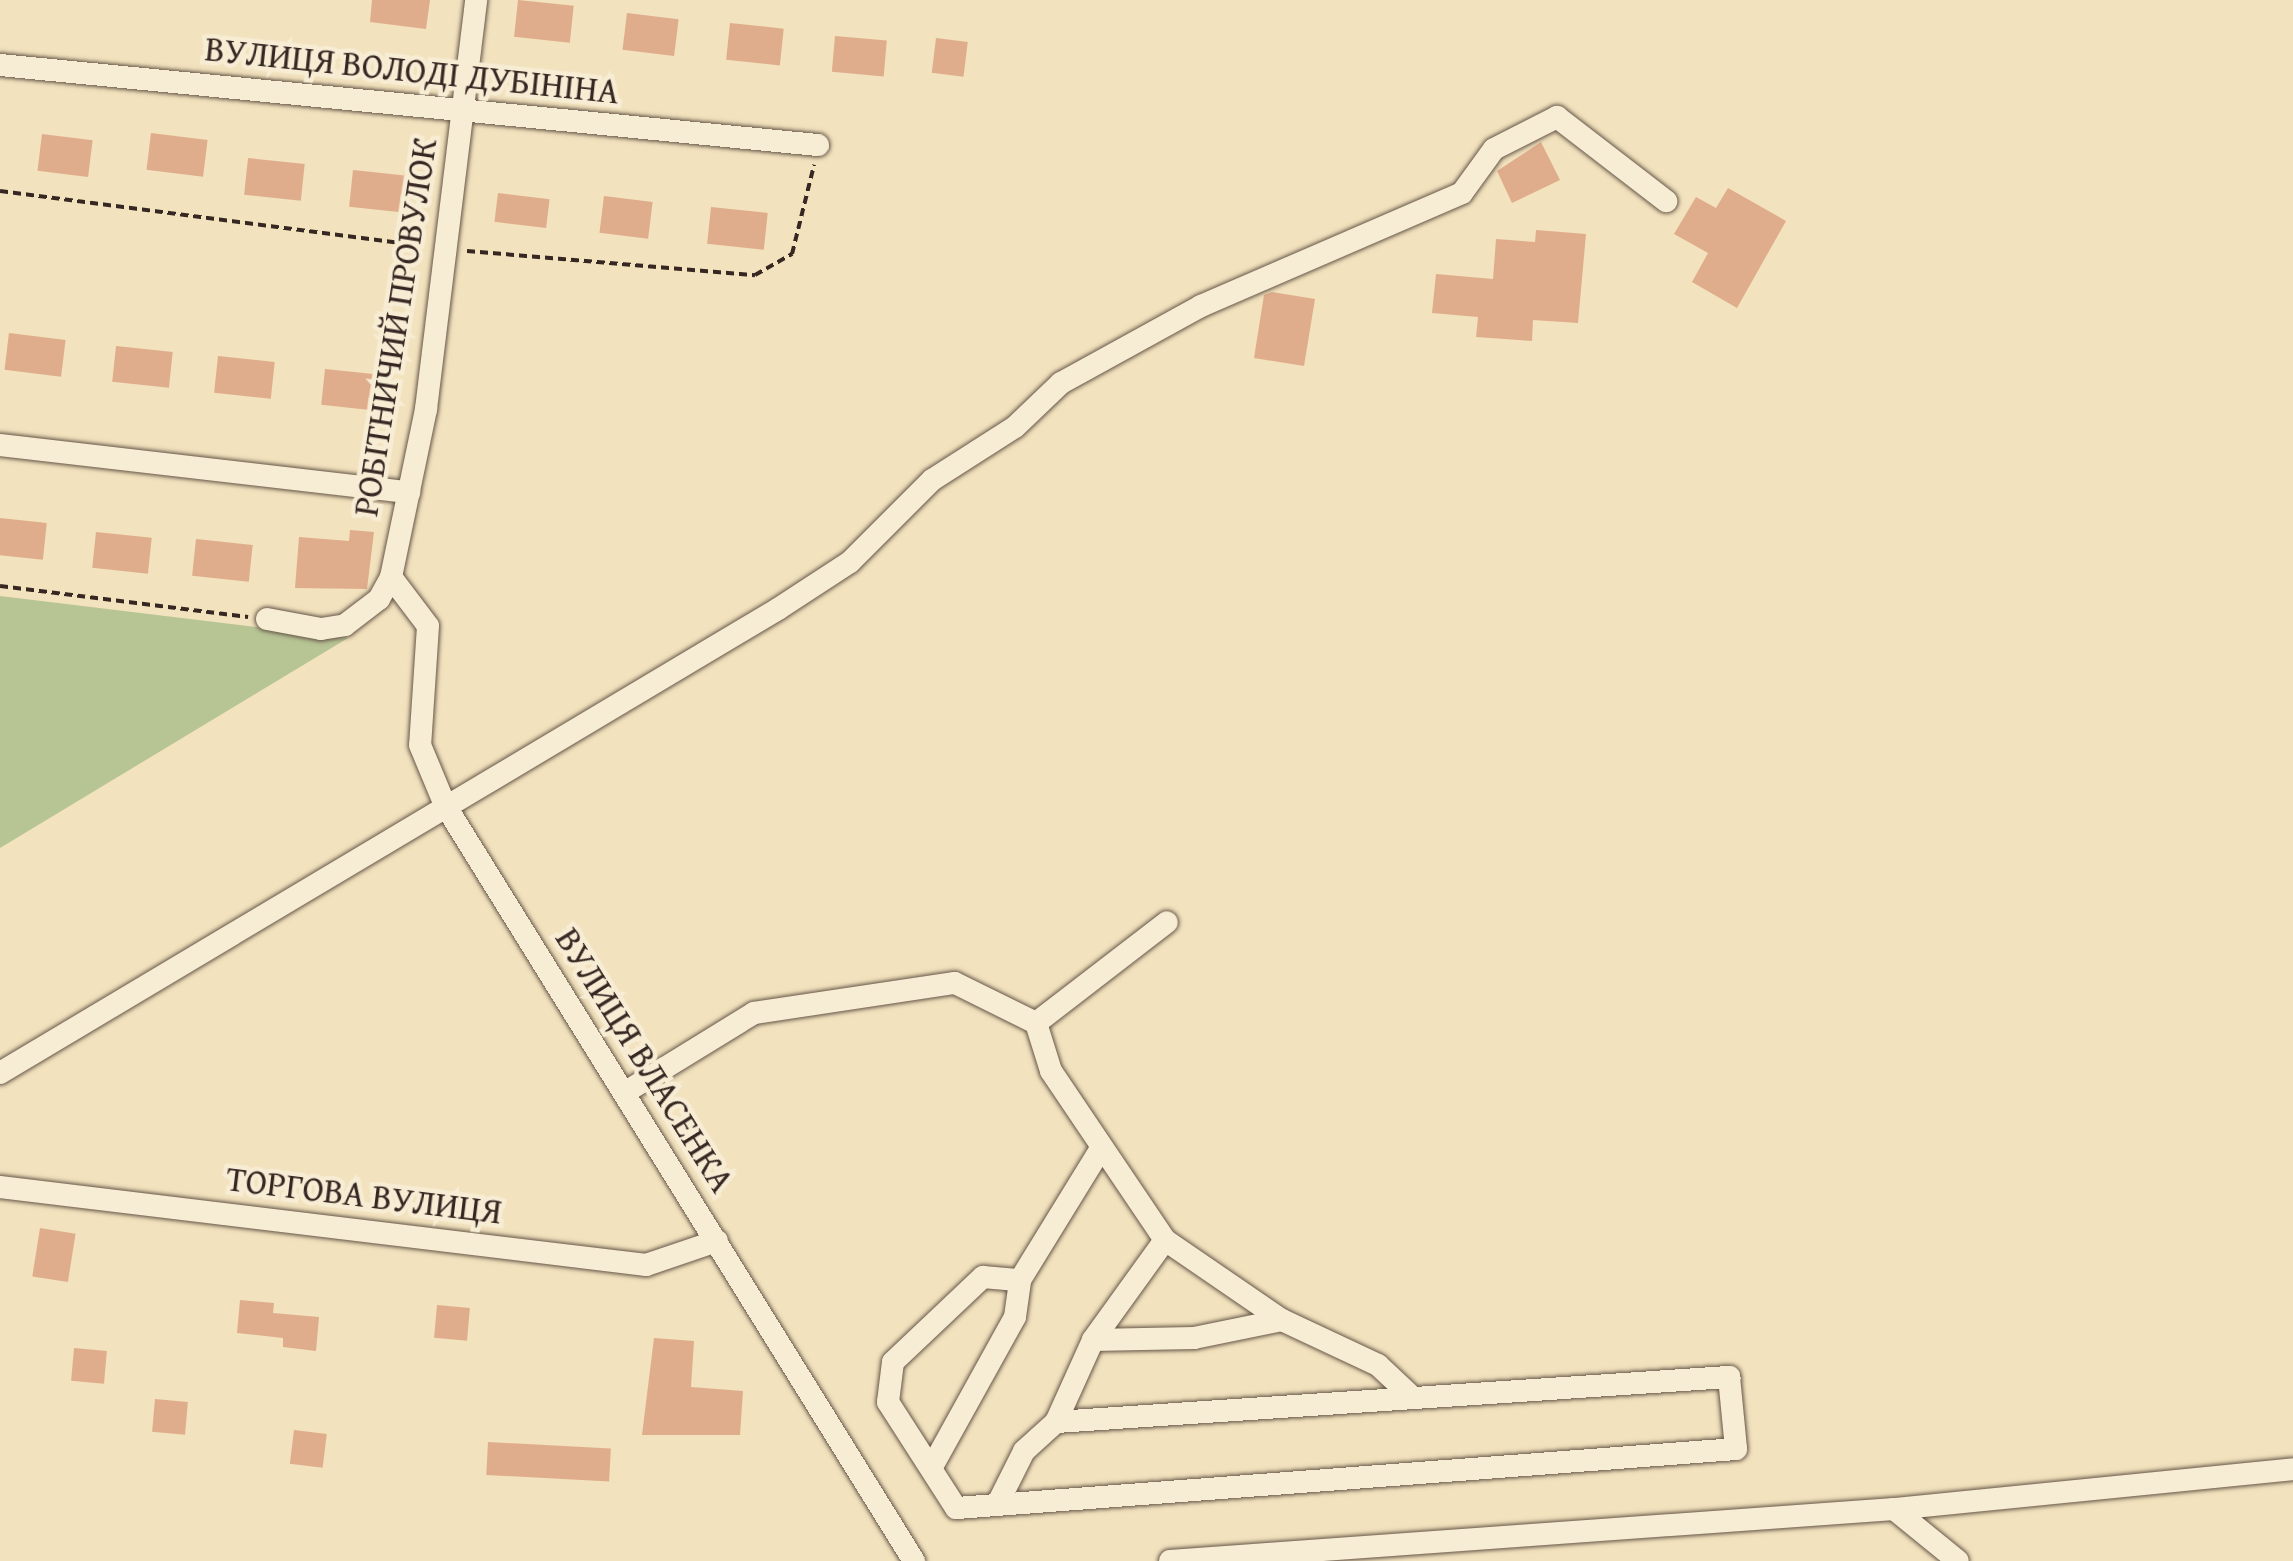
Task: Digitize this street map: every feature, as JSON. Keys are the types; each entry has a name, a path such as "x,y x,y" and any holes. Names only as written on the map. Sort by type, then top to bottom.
{"street":[{"name":"РОБІТНИЧИЙ ПРОВУЛОК","path":"268,619 320,629 344,625 380,599 390,577 426,410 476,0"},
{"name":"ВУЛИЦЯ ВОЛОДІ ДУБІНІНА","path":"0,66 818,145"},
{"path":"0,1073 850,562 932,480 1015,427 1062,383 1201,306 1462,193 1494,149 1556,118 1666,201"},
{"path":"0,445 409,492"},
{"name":"ВУЛИЦЯ ВЛАСЕНКА","path":"390,577 428,626 420,746 446,805 914,1561"},
{"path":"1036,1023 1167,922"},
{"path":"624,1093 754,1013 955,983 1036,1023 1051,1071 1100,1150 1165,1240 1282,1320 1378,1365 1409,1394"},
{"path":"933,1465 1015,1317 1020,1280 1100,1150"},
{"name":"ТОРГОВА ВУЛИЦЯ","path":"0,1187 646,1265 717,1241"},
{"path":"996,1505 1024,1451 1056,1422 1093,1340 1165,1240"},
{"path":"1020,1280 983,1277 893,1362 888,1402 933,1465 956,1508 1736,1449 1730,1377 1409,1394 1056,1422"},
{"path":"1093,1340 1194,1338 1282,1320"},
{"path":"1170,1561 1894,1510 2293,1469"},
{"path":"1894,1510 1958,1561"},
{"path":"1455,1541 1471,1561"}],"path":[{"path":"0,586 268,619"}],"green space":[{"path":"0,596 348,638 0,848"}],"building":[{"path":"372,0 430,0 426,29 370,22"},
{"path":"518,0 574,6 570,43 514,37"},
{"path":"627,13 679,19 674,56 622,50"},
{"path":"730,23 784,29 780,65 726,60"},
{"path":"835,36 887,41 884,76 832,72"},
{"path":"936,38 968,42 963,77 932,73"},
{"path":"151,133 208,140 203,177 146,170"},
{"path":"42,134 93,140 88,177 37,171"},
{"path":"1541,142 1560,180 1512,203 1497,171"},
{"path":"248,158 305,164 301,201 244,195"},
{"path":"353,170 410,176 406,213 349,207"},
{"path":"1728,188 1786,221 1737,308 1692,282 1708,253 1674,234 1696,197 1716,208"},
{"path":"498,193 550,199 546,228 494,222"},
{"path":"604,196 653,202 648,239 599,233"},
{"path":"711,207 768,213 764,250 707,244"},
{"path":"1536,230 1586,234 1578,323 1533,320 1532,341 1476,337 1478,317 1432,313 1436,274 1493,279 1496,239 1535,242"},
{"path":"1272,292 1315,299 1304,366 1254,358 1264,295"},
{"path":"9,333 66,340 61,377 4,370"},
{"path":"116,346 173,352 169,388 112,382"},
{"path":"218,356 275,362 271,399 214,393"},
{"path":"325,369 381,375 377,411 321,405"},
{"path":"0,518 47,523 43,560 0,555"},
{"path":"350,530 374,532 367,589 295,588 299,537 349,541"},
{"path":"96,532 152,538 148,574 92,568"},
{"path":"196,539 253,545 249,582 192,576"},
{"path":"40,1228 76,1234 68,1282 32,1276"},
{"path":"240,1300 274,1303 273,1313 319,1317 316,1351 283,1347 283,1338 237,1333"},
{"path":"437,1305 470,1308 467,1341 434,1338"},
{"path":"654,1338 694,1341 691,1387 743,1391 740,1435 642,1435"},
{"path":"74,1348 107,1351 104,1384 71,1381"},
{"path":"155,1399 188,1402 185,1435 152,1432"},
{"path":"294,1430 327,1434 323,1468 290,1464"},
{"path":"488,1442 611,1448 609,1481 486,1475"}]}
